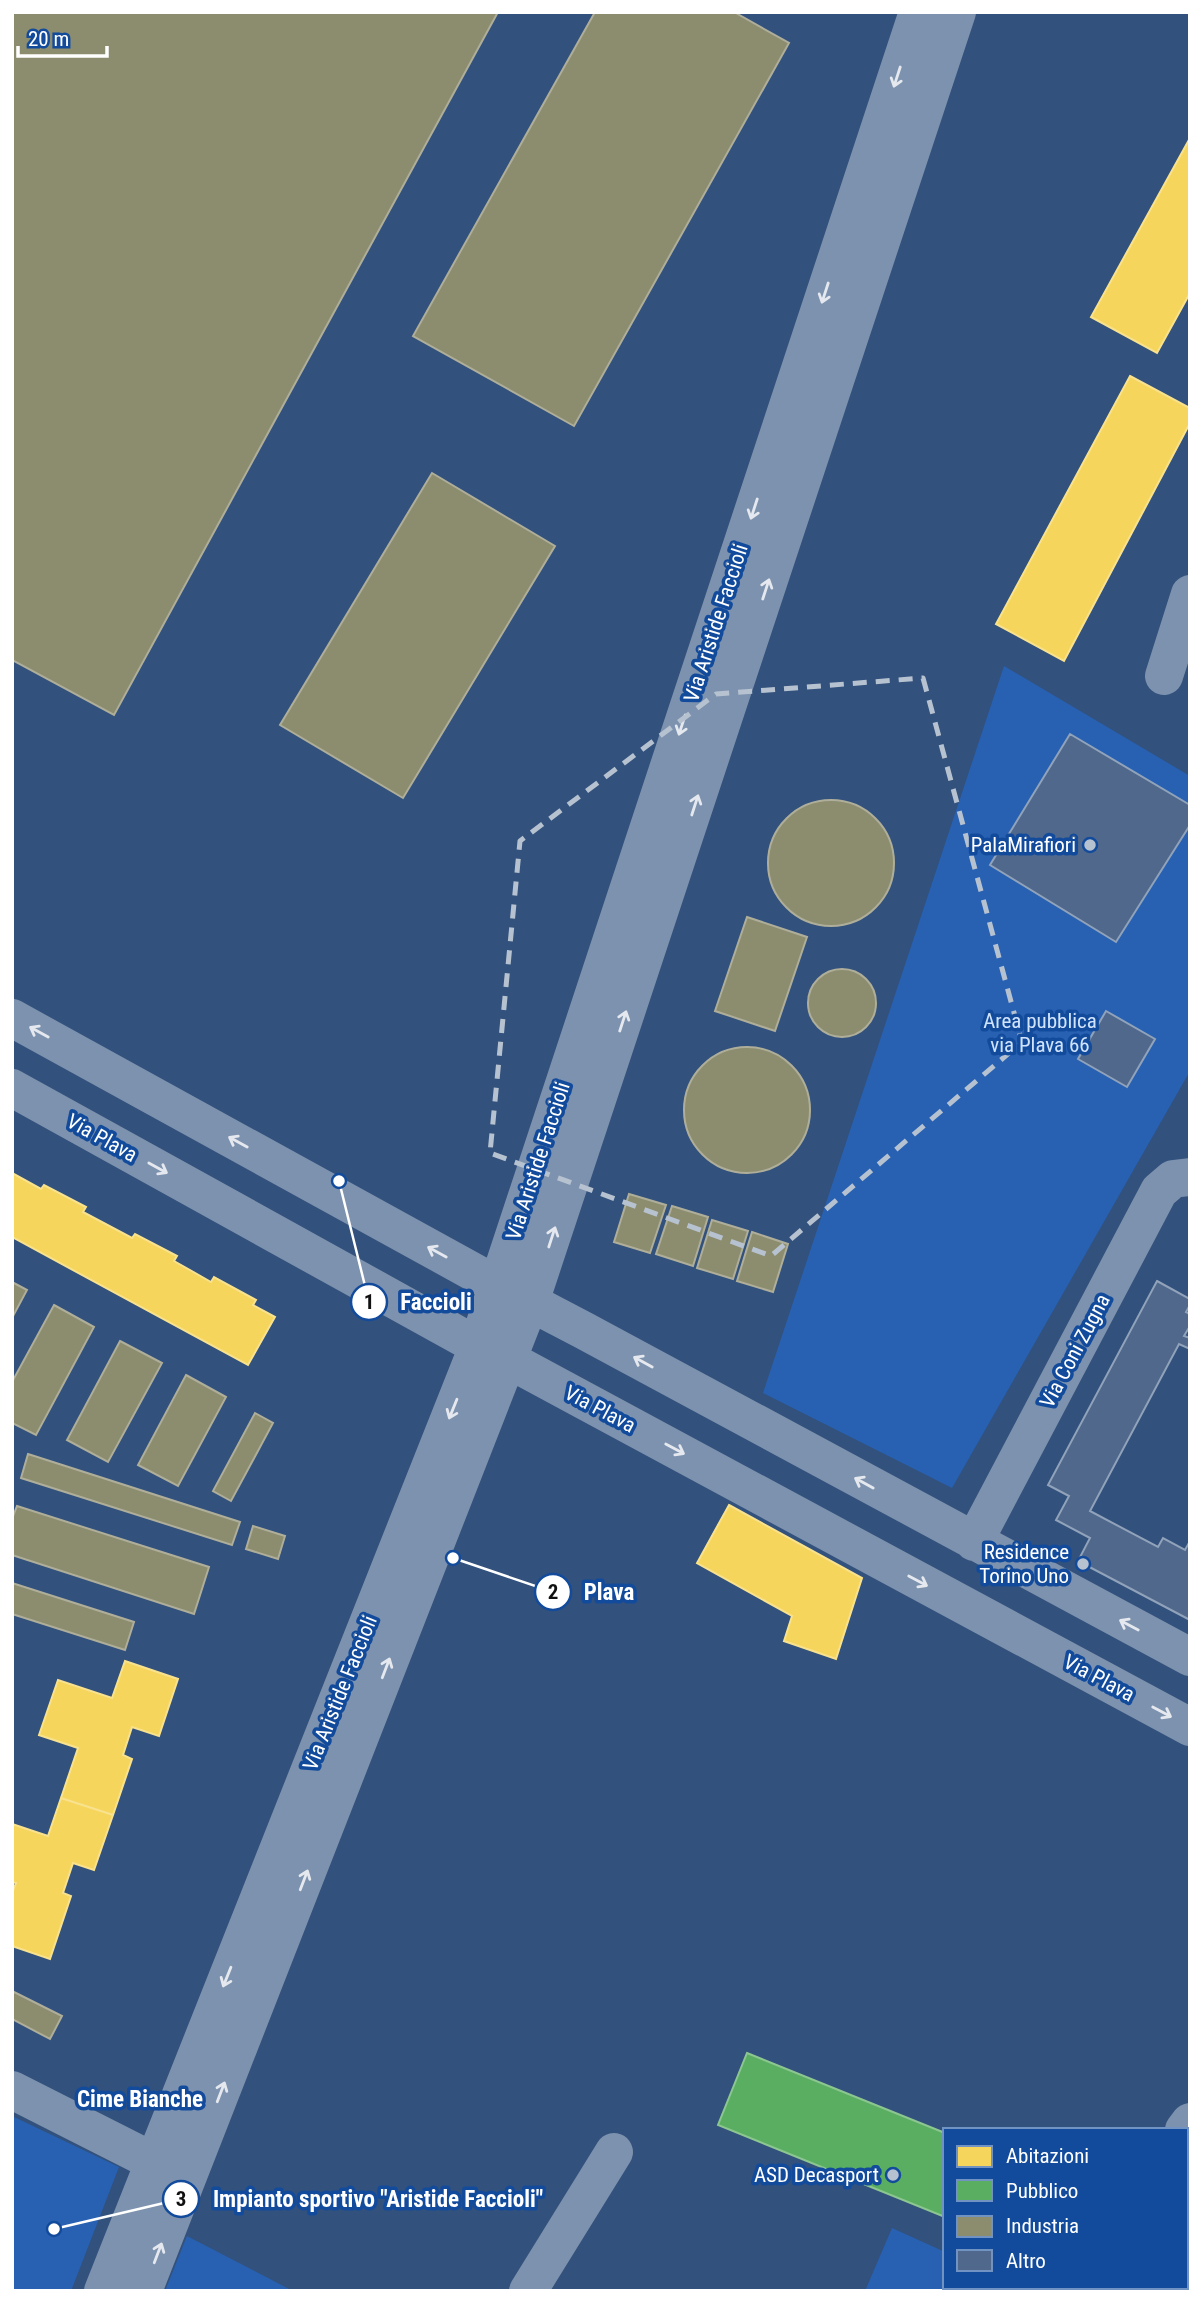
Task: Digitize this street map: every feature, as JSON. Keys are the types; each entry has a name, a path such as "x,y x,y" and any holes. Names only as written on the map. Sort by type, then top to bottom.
{"street":[{"name":"Via Aristide Faccioli","path":"143,2291 493,1352 497,1285 918,12"},
{"name":"Via Aristide Faccioli","path":"103,2291 153,2162 493,1352 530,1302 957,12"},
{"path":"1164,676 1190,594"},
{"path":"12,1018 497,1285 1190,1657"},
{"name":"Via Plava","path":"12,1088 493,1352 1190,1727"},
{"name":"Via Coni Zugna","path":"974,1542 1160,1191 1173,1179 1190,1177"},
{"path":"881,1561 908,1507"},
{"path":"12,2090 187,2178"},
{"path":"528,2291 614,2152"}],"highlighted area":[{"path":"923,678 1022,1042 771,1256 490,1153 520,841 716,694"}],"green space":[{"name":"Area pubblica via Plava 66","path":"1004,666 1190,776 1190,1071 952,1488 763,1393"},
{"path":"12,2116 119,2167 71,2291 12,2291"},
{"path":"892,2228 943,2251 943,2289 1159,2291 865,2291"},
{"path":"187,2236 293,2291 165,2291"}],"building: Abitazioni":[{"path":"1190,138 1190,293 1157,353 1091,317"},
{"path":"1130,376 1190,408 1190,423 1064,661 996,624"},
{"path":"12,1173 41,1189 44,1185 86,1207 83,1212 132,1238 135,1234 177,1256 174,1261 211,1282 214,1277 256,1300 253,1305 275,1317 248,1365 12,1237"},
{"path":"729,1505 862,1578 836,1659 784,1641 792,1616 697,1563"},
{"path":"125,1661 178,1679 159,1736 132,1727 123,1755 132,1759 113,1815 61,1798 78,1748 39,1735 58,1680 112,1698"},
{"path":"61,1798 113,1815 94,1870 73,1863 63,1893 71,1896 50,1959 12,1946 12,1893 16,1883 12,1882 12,1824 48,1836"}],"building: Pubblico":[{"name":"ASD Decasport","path":"747,2053 943,2132 943,2216 718,2125"}],"building: Industria":[{"path":"12,12 498,12 114,715 12,660"},
{"path":"595,12 734,12 789,43 574,426 413,336"},
{"path":"432,473 555,546 403,798 280,725"},
{"path":"831,800 855,805 876,818 889,839 894,863 889,887 876,908 855,921 831,926 807,921 786,908 773,887 768,863 773,839 786,818 807,805"},
{"path":"747,917 807,937 775,1031 715,1011"},
{"path":"835,969 849,969 861,974 871,984 876,1003 871,1022 861,1032 849,1037 835,1037 823,1032 813,1022 808,1010 808,996 813,984 823,974"},
{"path":"747,1047 771,1052 792,1065 805,1086 810,1110 805,1134 792,1155 771,1168 747,1173 723,1168 702,1155 689,1134 684,1110 689,1086 702,1065 723,1052"},
{"path":"629,1194 666,1205 650,1253 614,1242"},
{"path":"672,1206 708,1217 693,1266 656,1254"},
{"path":"712,1220 748,1231 733,1279 697,1268"},
{"path":"752,1232 788,1244 773,1292 737,1281"},
{"path":"12,1282 27,1290 12,1318"},
{"path":"54,1305 94,1327 36,1435 12,1423 12,1382"},
{"path":"120,1341 162,1363 108,1462 67,1440"},
{"path":"186,1375 226,1397 178,1486 138,1465"},
{"path":"255,1413 273,1423 231,1501 213,1491"},
{"path":"28,1454 240,1522 232,1545 21,1478"},
{"path":"17,1506 209,1567 194,1614 12,1555 12,1519"},
{"path":"253,1526 285,1536 278,1559 246,1549"},
{"path":"12,1583 134,1622 125,1650 12,1614"},
{"path":"12,1991 62,2016 50,2039 12,2019"}],"building: Altro":[{"name":"PalaMirafiori","path":"1070,734 1190,805 1190,825 1116,942 990,865"},
{"path":"1106,1011 1155,1039 1127,1087 1078,1059"},
{"path":"1157,1281 1190,1299 1186,1312 1190,1314 1190,1326 1184,1336 1190,1338 1190,1349 1179,1344 1090,1511 1158,1547 1163,1538 1185,1550 1190,1541 1190,1620 1078,1561 1090,1538 1056,1520 1069,1496 1048,1485"},
{"path":"1190,2188 1190,2218 1188,2218"}],"place":[{"name":"PalaMirafiori","path":"1090,845"},
{"name":"Faccioli","path":"339,1181"},
{"name":"Plava","path":"453,1558"},
{"name":"Residence Torino Uno","path":"1083,1564"},
{"name":"ASD Decasport","path":"893,2175"},
{"name":"Impianto sportivo \"Aristide Faccioli\"","path":"54,2229"}],"district":[{"name":"Cime Bianche","path":"140,2099"}]}
